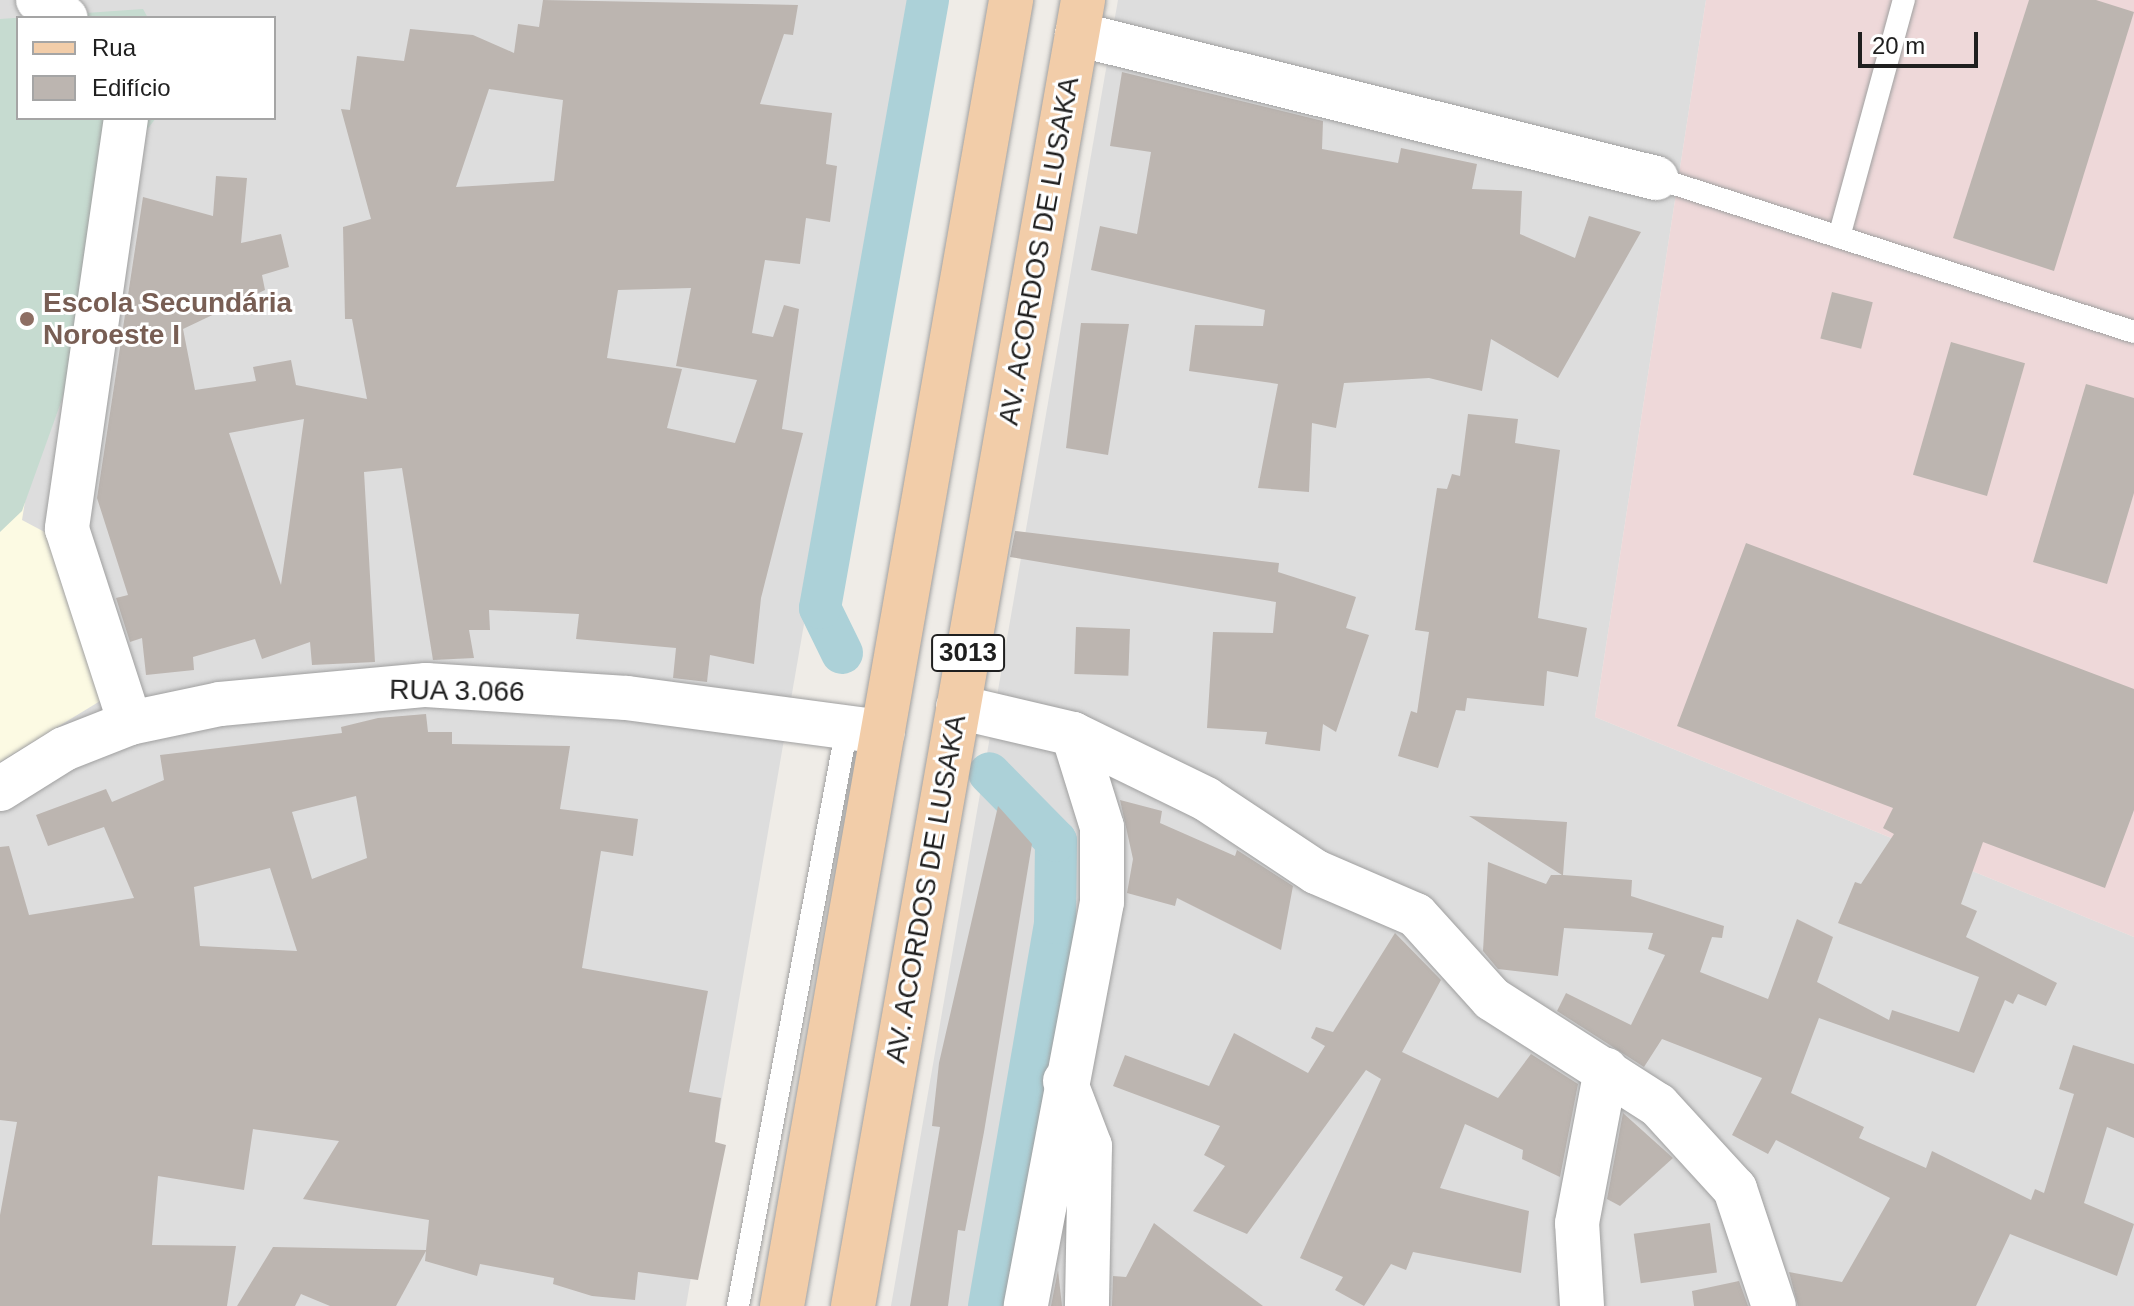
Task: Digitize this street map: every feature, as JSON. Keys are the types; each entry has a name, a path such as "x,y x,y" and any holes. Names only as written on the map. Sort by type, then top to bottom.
{"main road":[{"name":"3013","path":"782,1306 865,729 1011,0"},
{"name":"AV. ACORDOS DE LUSAKA","path":"853,1306 1080,17"}],"street":[{"path":"38,0 63,16"},
{"path":"1080,17 1656,178"},
{"path":"126,120 67,529 130,723"},
{"name":"RUA 3.066","path":"0,789 64,749 130,723 220,704 426,685 627,698 865,729"},
{"path":"958,707 1073,734 1206,799 1316,872 1416,915 1492,999 1658,1105 1735,1189 1774,1306"},
{"path":"1026,1306 1064,1079 1102,902 1102,827 1073,734"},
{"path":"1582,1306 1577,1223 1606,1070"},
{"path":"1064,1079 1090,1146 1087,1306"}],"lane":[{"path":"1839,237 1904,0"},
{"path":"1656,178 2134,332"},
{"path":"738,1306 865,729"}],"shaded area":[{"path":"0,0 912,0 686,1306 0,1306"},
{"path":"1118,0 1706,0 1595,717 2134,937 2134,1306 891,1306"},
{"path":"1706,0 2134,0 2134,937 1595,717"},
{"name":"Escola Secundária Noroeste I","path":"0,32 16,120 87,120 22,520 54,537 60,580 110,695 0,762"}],"green space":[{"path":"143,9 147,16 43,16"},
{"path":"16,18 16,120 154,120 103,186 75,363 22,511 0,532 0,19"}],"building":[{"path":"543,0 798,5 793,35 784,34 760,104 832,113 826,164 837,166 830,222 806,218 800,264 765,260 752,333 773,337 784,305 799,309 782,429 803,433 761,598 754,664 710,655 707,682 673,678 676,648 576,639 579,614 489,610 490,630 469,630 474,658 433,660 402,468 364,472 375,662 312,665 310,642 262,659 255,639 193,657 194,670 146,675 142,638 130,642 116,598 128,595 97,498 143,197 213,216 216,176 247,178 241,243 281,234 289,267 262,275 265,290 183,329 195,390 256,381 253,367 291,360 296,385 367,399 352,319 345,319 343,227 371,219 341,109 350,110 357,56 404,61 410,29 473,35 514,53 518,24 539,27","holes":["489,89 563,100 554,181 456,187","691,288 676,366 757,380 735,443 667,428 682,369 607,358 618,290","304,419 281,585 229,433"]},
{"path":"2029,0 2096,0 2134,12 2054,271 1953,238"},
{"path":"1122,72 1323,121 1322,149 1398,163 1401,148 1477,164 1472,189 1522,191 1520,234 1575,258 1589,216 1641,232 1558,378 1491,339 1482,391 1429,378 1344,383 1336,428 1312,423 1309,492 1258,488 1278,384 1189,371 1195,325 1263,326 1265,310 1091,270 1100,226 1137,234 1151,152 1110,146"},
{"path":"1832,292 1873,302 1861,349 1820,339"},
{"path":"1081,323 1129,324 1108,455 1066,448"},
{"path":"1951,342 2025,363 1987,496 1913,475"},
{"path":"2086,384 2134,398 2134,493 2107,584 2033,562"},
{"path":"1468,414 1518,419 1515,443 1560,450 1538,618 1587,628 1578,677 1547,671 1544,706 1467,698 1465,711 1456,710 1438,768 1398,756 1411,711 1417,713 1429,632 1415,630 1437,488 1447,489 1452,474 1460,476"},
{"path":"1015,531 1279,563 1278,572 1356,597 1346,628 1369,635 1336,732 1323,724 1320,751 1265,744 1267,732 1207,728 1213,632 1273,633 1276,602 1010,557"},
{"path":"1746,543 2134,689 2134,810 2105,888 1983,842 1961,904 1977,911 1966,937 2057,983 2046,1006 2018,994 2013,1004 2005,1000 1974,1073 1819,1018 1791,1093 1864,1127 1859,1138 1926,1168 1932,1151 2031,1200 2035,1189 2044,1193 2074,1094 2059,1089 2073,1045 2134,1064 2134,1138 2107,1127 2084,1203 2134,1224 2117,1276 2010,1234 1976,1306 1798,1306 1789,1272 1842,1282 1890,1198 1776,1140 1768,1154 1732,1135 1762,1078 1662,1039 1644,1067 1557,1011 1566,993 1631,1025 1665,955 1648,949 1653,933 1564,928 1558,976 1498,969 1483,951 1488,862 1546,884 1551,875 1562,875 1469,816 1567,822 1563,875 1632,880 1631,896 1724,926 1722,938 1712,937 1700,972 1768,999 1797,919 1833,937 1817,982 1889,1020 1892,1010 1959,1032 1979,977 1838,923 1855,882 1861,884 1894,834 1883,828 1893,808 1677,726"},
{"path":"1076,627 1130,629 1128,676 1074,674"},
{"path":"426,714 428,732 452,732 452,744 570,746 560,809 638,819 633,856 601,851 582,968 708,991 689,1092 721,1098 715,1142 726,1145 698,1280 638,1272 635,1300 592,1296 553,1284 554,1278 480,1264 477,1276 425,1261 426,1251 396,1306 330,1306 301,1294 295,1306 237,1306 273,1247 426,1250 429,1220 303,1199 339,1141 253,1129 244,1190 158,1176 152,1245 236,1246 227,1306 0,1306 0,1215 17,1122 0,1120 0,847 9,846 29,915 134,898 104,827 48,846 36,815 106,789 112,802 164,780 160,755 342,733 341,727 378,718","holes":["356,796 367,858 312,879 292,812","270,868 297,951 200,946 194,887"]},
{"path":"1120,800 1162,811 1160,823 1235,856 1237,850 1293,886 1281,950 1177,898 1175,906 1127,893 1133,859"},
{"path":"998,806 1032,844 984,1132 965,1231 958,1230 948,1306 910,1306 940,1127 932,1126 939,1063"},
{"path":"1395,933 1441,980 1402,1052 1498,1098 1531,1054 1578,1084 1560,1177 1522,1159 1523,1150 1465,1124 1440,1188 1529,1211 1521,1273 1413,1252 1406,1270 1391,1264 1364,1306 1335,1290 1343,1277 1300,1258 1381,1079 1366,1070 1247,1234 1193,1211 1225,1166 1204,1155 1220,1126 1113,1086 1125,1055 1209,1086 1234,1033 1308,1073 1325,1046 1311,1038 1316,1027 1333,1032"},
{"path":"1623,1113 1673,1158 1620,1206 1607,1199"},
{"path":"1154,1223 1263,1306 1112,1306 1113,1276 1126,1277"},
{"path":"1710,1223 1717,1273 1641,1283 1634,1234"},
{"path":"1058,1270 1062,1306 1051,1306"},
{"path":"1739,1281 1748,1306 1694,1306 1692,1291"}],"waterway":[{"path":"842,653 820,608 928,0"},
{"path":"989,773 1056,841 1055,923 989,1306"},
{"path":"989,773 1056,841 1055,923 989,1306"}],"place":[{"name":"Escola Secundária Noroeste I","path":"27,319"}]}
